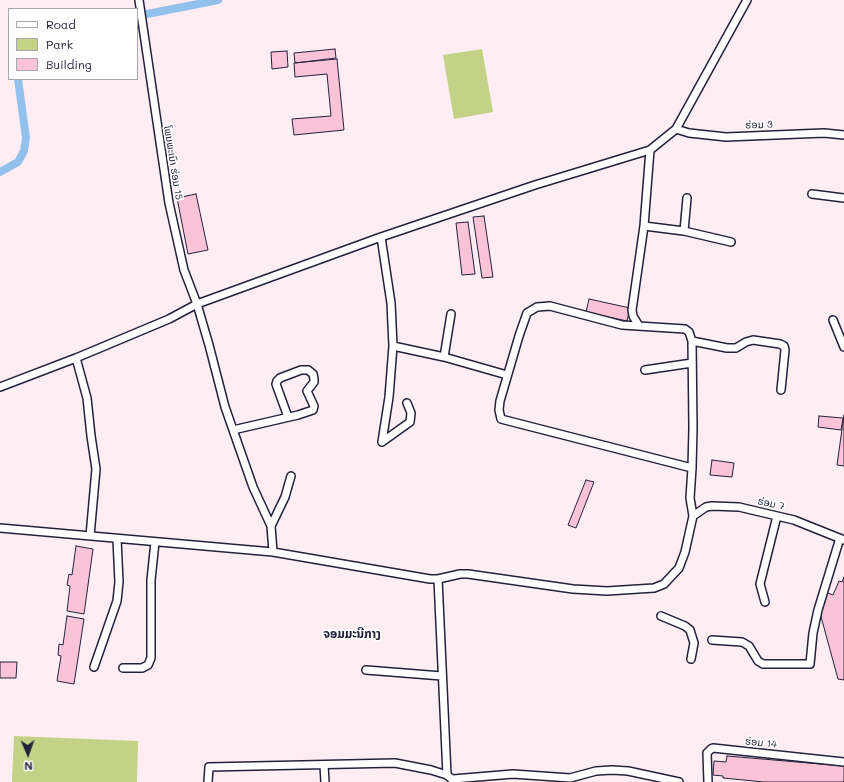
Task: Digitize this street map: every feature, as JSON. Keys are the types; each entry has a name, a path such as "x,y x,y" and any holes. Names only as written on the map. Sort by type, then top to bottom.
{"street":[{"name":"ໂພນພະເນົາ ຮ່ອມ 15","path":"139,0 168,203 184,270 197,304 225,408 253,487 271,526"},
{"path":"0,387 76,358 169,319 197,304 381,236 535,185 650,150 676,129 747,0"},
{"name":"ຮ່ອມ 3","path":"676,129 689,133 726,137 824,133 844,135"},
{"path":"639,326 633,316 632,310 644,226 650,150"},
{"path":"812,194 844,198"},
{"path":"684,231 687,198"},
{"path":"644,226 684,231 730,242"},
{"path":"381,236 391,303 393,346 389,397 382,442 410,422 411,413 407,403"},
{"path":"0,528 273,552 430,579 468,574 573,589 607,591 654,588 664,584 679,568 685,552 693,516 690,498 692,468 693,428 692,341 689,332 685,329 622,325 550,306 537,307 527,313 507,375 500,401 501,419 692,468"},
{"path":"444,357 451,314"},
{"path":"833,320 844,348"},
{"path":"692,341 727,348 736,348 753,340 780,344 784,346 785,350 781,390"},
{"path":"393,346 444,357 507,375"},
{"path":"76,358 87,398 96,469 90,536"},
{"path":"645,370 692,363"},
{"path":"233,430 288,418 314,410 307,391 314,382 313,374 308,370 301,370 280,378 277,381 276,384 288,418"},
{"path":"273,552 271,526 285,497 292,476"},
{"name":"ຮ່ອມ 7","path":"693,516 706,507 739,507 812,526 842,539"},
{"path":"765,602 760,584 778,516"},
{"path":"94,667 117,601 119,582 117,538"},
{"path":"712,640 742,642 749,646 758,661 763,664 810,664 813,633 818,610 842,539"},
{"path":"123,668 142,668 148,665 152,658 151,580 155,542"},
{"path":"438,579 442,676 451,779"},
{"path":"661,616 685,626 690,630 694,643 691,659"},
{"path":"366,670 442,676"},
{"name":"ຮ່ອມ 14","path":"708,782 707,753 711,748 844,762"},
{"path":"208,782 209,767 395,763 431,770 451,779 513,774 570,778 596,771 612,770 628,771 679,782"},
{"path":"324,765 325,782"}],"green space":[{"path":"482,49 493,112 454,119 443,55"},
{"path":"14,736 138,741 137,782 12,782"}],"building":[{"path":"335,49 336,58 295,63 294,53"},
{"path":"287,51 288,67 272,69 271,52"},
{"path":"337,59 344,130 294,135 292,119 331,116 327,74 295,77 294,63"},
{"path":"196,194 208,250 188,254 177,198"},
{"path":"484,216 493,277 482,278 473,217"},
{"path":"468,222 475,274 462,275 456,223"},
{"path":"589,299 630,308 627,321 586,312"},
{"path":"844,415 844,466 837,465"},
{"path":"819,416 843,418 841,430 818,427"},
{"path":"712,460 734,463 732,477 710,475"},
{"path":"586,480 594,482 576,528 568,525"},
{"path":"76,546 93,549 84,614 67,611 70,586 67,585 69,574 72,575"},
{"path":"844,577 844,680 838,679 820,613 825,592 833,595 839,581 842,582"},
{"path":"67,616 84,619 74,684 57,681 61,656 58,655 59,644 63,645"},
{"path":"0,662 17,662 16,678 0,678"},
{"path":"727,756 844,766 844,782 764,782 723,778 723,776 713,775 714,761 726,762"}],"waterway":[{"path":"138,16 218,0"},
{"path":"0,172 18,162 24,151 26,138 18,80"}],"district":[{"name":"ຈອມມະນີກາງ","path":"352,634"}]}
